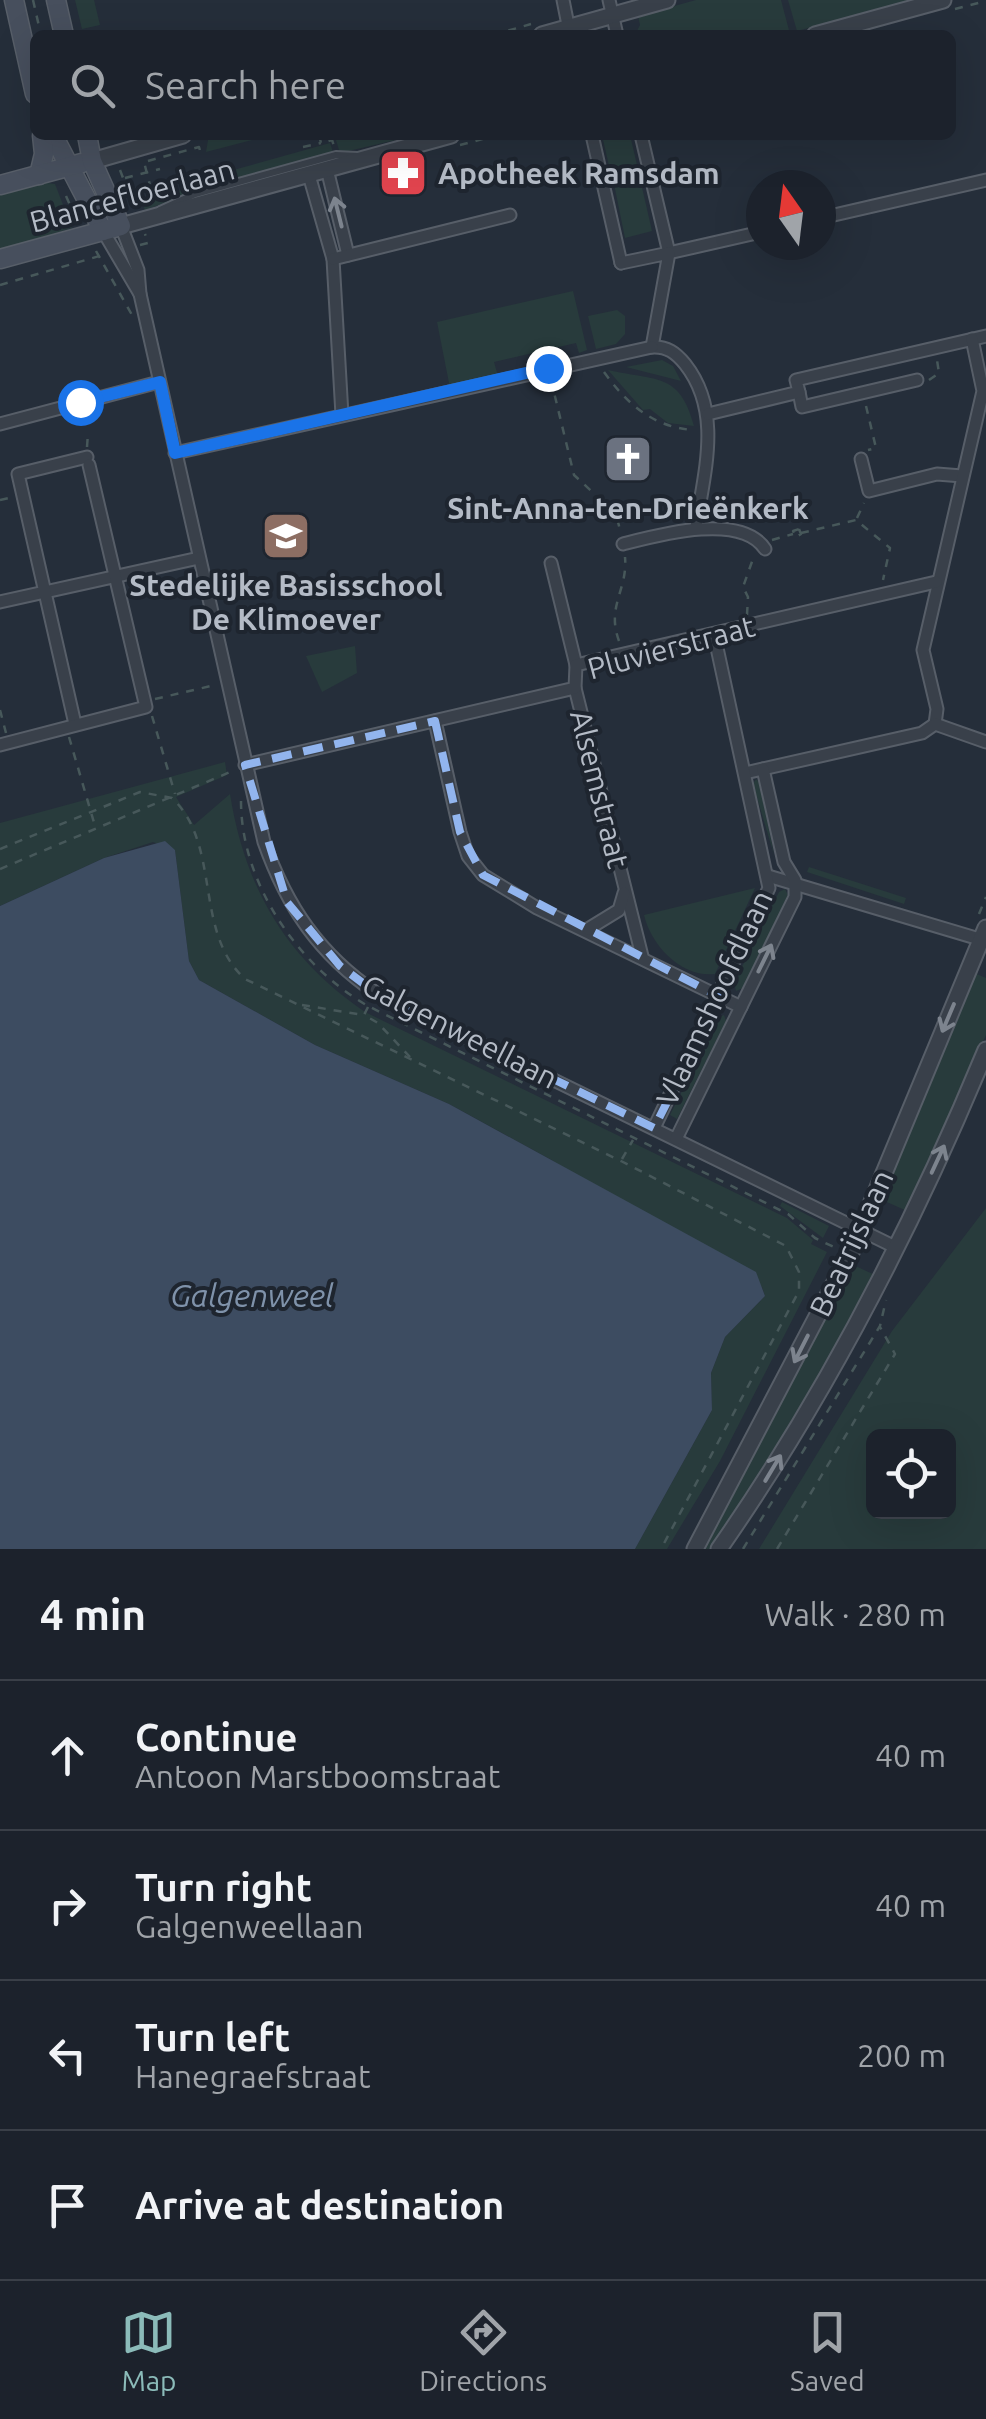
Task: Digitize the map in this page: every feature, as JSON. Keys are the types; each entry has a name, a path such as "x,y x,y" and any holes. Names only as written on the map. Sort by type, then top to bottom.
{"main road":[{"path":"14,0 30,72"},
{"path":"56,0 63,30"},
{"path":"38,175 44,154 43,140"},
{"path":"55,140 65,168 132,226"},
{"path":"87,140 92,161 132,226"},
{"name":"Blancefloerlaan","path":"0,185 92,161"},
{"name":"Blancefloerlaan","path":"0,259 90,244 132,226"}],"street":[{"path":"563,0 570,30"},
{"path":"572,30 610,8 667,0"},
{"path":"833,30 944,0"},
{"name":"Blancefloerlaan","path":"92,161 165,140"},
{"name":"Blancefloerlaan","path":"132,226 434,140"},
{"path":"593,140 621,263 746,235"},
{"path":"642,140 669,253 652,347"},
{"path":"326,170 348,255"},
{"path":"309,174 333,259 342,415"},
{"path":"836,215 986,180"},
{"path":"333,259 510,216"},
{"name":"Galgenweellaan","path":"132,226 130,247 142,281 140,294 264,842 288,902 322,948 376,993 895,1247"},
{"name":"Galgenweellaan","path":"132,226 108,254 140,294"},
{"path":"917,380 802,407 796,380 986,336"},
{"path":"746,773 922,733 935,724 937,709 922,650 983,391 972,339"},
{"path":"175,453 652,347 676,353 686,364 708,414 696,527"},
{"path":"0,424 160,382"},
{"path":"708,414 799,392"},
{"path":"861,459 869,490 938,474 962,476"},
{"path":"4,744 146,707 88,461 18,474 46,592 70,725"},
{"path":"624,544 696,527 751,536 762,545"},
{"path":"0,602 199,558"},
{"path":"551,563 576,665"},
{"name":"Pluvierstraat","path":"245,765 575,688 576,665 936,582"},
{"name":"Vlaamshoofdlaan","path":"654,1128 766,898 768,876 714,634"},
{"name":"Alsemstraat","path":"575,688 642,956"},
{"path":"435,721 468,856 499,887 741,1007"},
{"path":"935,724 986,742"},
{"name":"Vlaamshoofdlaan","path":"676,1139 795,897 795,880 784,862 763,769"},
{"path":"768,876 795,880 984,936"},
{"name":"Alsemstraat","path":"588,929 620,910 626,890"},
{"name":"Beatrijslaan","path":"696,1549 845,1249 860,1230 984,936"},
{"name":"Beatrijslaan","path":"720,1549 835,1365 895,1247 986,1050"}],"lane":[{"path":"132,226 174,200 195,194 336,156 371,158"}],"path":[{"path":"33,0 40,30"},
{"path":"303,147 321,142"},
{"path":"151,188 144,162 199,147 202,154"},
{"path":"114,155 130,194 132,226"},
{"path":"65,168 90,244 108,254 132,317"},
{"path":"123,178 160,169"},
{"path":"130,194 164,185"},
{"name":"Blancefloerlaan","path":"130,247 148,242 132,226"},
{"name":"Blancefloerlaan","path":"0,284 108,254"},
{"path":"917,380 935,379 939,373 935,347"},
{"path":"596,357 622,397 642,413 670,428 709,430"},
{"path":"548,368 574,475 616,514 624,544 626,568 612,620 624,654"},
{"path":"861,459 866,451 876,448 863,393"},
{"path":"856,520 869,490"},
{"path":"746,626 748,597 743,586 762,545 793,534 796,529 802,532 856,520"},
{"path":"856,520 890,548 880,595"},
{"path":"226,682 153,700 146,707 154,718 174,797 194,826 225,957 245,980 621,1161 775,1239 791,1252 799,1272 794,1303 661,1549"},
{"path":"0,710 4,744"},
{"path":"70,725 96,828"},
{"path":"0,869 245,765"},
{"path":"0,849 140,792 174,797"},
{"path":"364,1016 376,993"},
{"path":"299,1005 351,1010 364,1016 378,1023 411,1058"},
{"path":"621,1161 634,1138"},
{"path":"743,1549 880,1326 888,1291"},
{"path":"777,1549 895,1354 880,1326"}],"highlighted area":[{"path":"435,721 460,832 483,875 720,997 654,1128 376,993 340,966 287,902 245,765"}],"shaded area":[{"path":"75,0 94,0 100,25 82,29"},
{"path":"696,0 781,0 789,30 638,30 638,16"},
{"path":"788,0 916,0 801,30 797,30"},
{"path":"208,140 252,140 206,152"},
{"path":"336,140 396,140 340,153"},
{"path":"603,140 631,140 637,165 612,179"},
{"path":"330,143 333,152 227,182 212,176"},
{"path":"638,170 652,231 625,238 614,184"},
{"path":"40,182 55,184 72,228 0,250 0,193"},
{"path":"208,183 209,187 145,210 141,201"},
{"path":"573,291 587,350 579,353 576,343 494,362 498,376 450,388 437,322"},
{"path":"617,310 625,316 625,334 616,344 596,349 588,316"},
{"path":"662,360 673,366 681,381 626,367"},
{"path":"608,370 653,378 673,387 694,426 668,423 650,409 643,410"},
{"path":"355,646 357,673 322,692 306,656"},
{"path":"225,762 227,775 176,797 194,825 230,794 246,860 258,890 292,944 337,991 365,1012 787,1218 813,1240 811,1244 827,1252 720,1461 667,1549 635,1549 712,1410 711,1373 725,1337 765,1296 762,1287 548,1158 449,1104 315,1045 199,980 189,961 175,850 153,842 104,858 0,906 0,823"},
{"path":"756,779 760,783 774,855 753,784"},
{"path":"809,867 906,898 904,904 807,872"},
{"path":"755,888 715,974 691,971 669,957 653,937 644,915"},
{"path":"785,889 788,895 743,988 736,991 734,983 779,892"},
{"path":"972,972 986,978 986,1035 907,1211 880,1199"},
{"path":"724,1015 726,1021 677,1119 670,1115 719,1017"},
{"path":"782,1202 829,1226 823,1238 780,1206"},
{"path":"986,1208 986,1549 759,1549 892,1331"},
{"path":"849,1263 877,1276 822,1378 713,1549 699,1549"}],"water":[{"name":"Galgenweel","path":"165,841 175,850 189,961 199,980 315,1045 449,1104 756,1272 765,1296 725,1337 711,1373 712,1410 635,1549 0,1549 0,906 104,858"}],"place":[{"name":"Apotheek Ramsdam","path":"403,173"},
{"name":"Sint-Anna-ten-Drieënkerk","path":"628,459"},
{"name":"Stedelijke Basisschool De Klimoever","path":"286,536"}],"route":[{"path":"80,402 160,382 175,453 548,368"}]}
